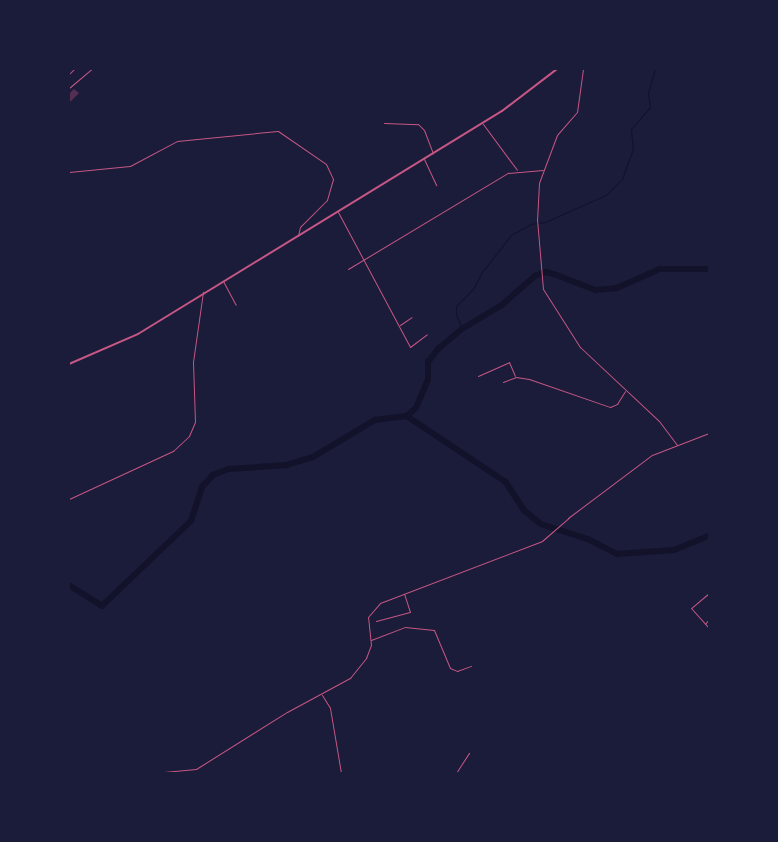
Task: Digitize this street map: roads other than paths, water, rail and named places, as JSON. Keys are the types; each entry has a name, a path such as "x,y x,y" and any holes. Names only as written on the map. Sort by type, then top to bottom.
{"street":[{"path":"69,74 74,69"},
{"path":"69,88 92,69"},
{"path":"69,364 128,340 203,292 483,123 524,97 557,69"},
{"path":"583,69 577,112 557,135 544,170 537,224 541,275 546,295 559,309 580,347 659,421 678,446"},
{"path":"384,123 418,124 424,130 433,153"},
{"path":"483,123 504,154 514,161 517,171"},
{"path":"69,172 130,166 177,141 278,131 326,164 333,179 327,200 300,227 298,236"},
{"path":"424,158 436,185"},
{"path":"348,269 485,186 517,171 544,170"},
{"path":"338,212 411,347 427,334"},
{"path":"223,280 236,305"},
{"path":"69,499 173,451 189,436 195,422 193,362 203,292"},
{"path":"399,325 412,317"},
{"path":"478,376 509,362 516,377"},
{"path":"504,382 516,377 610,406 616,405 625,390"},
{"path":"153,773 196,769 350,678 366,658 370,641 368,620 370,612 380,604 404,593 542,541 652,455 709,433"},
{"path":"376,622 410,612 404,593"},
{"path":"709,593 691,608 704,625 709,628"},
{"path":"704,625 709,619"},
{"path":"370,641 405,626 434,630 451,668 458,671 471,666"},
{"path":"321,694 330,708 341,773"},
{"path":"456,773 469,753"}],"waterway":[{"path":"462,329 456,314 456,306 473,289 482,272 511,235 531,224 545,222 606,195 622,179 633,149 631,129 650,107 648,93 655,69"},
{"path":"69,585 102,606 191,521 202,487 213,475 229,469 287,465 313,457 375,420 407,416 416,408 428,380 428,362 438,349 462,329 502,305 535,276 546,272 596,290 617,288 660,269 709,269"},
{"path":"407,416 506,482 524,510 541,524 588,539 617,554 674,550 709,536"}]}
